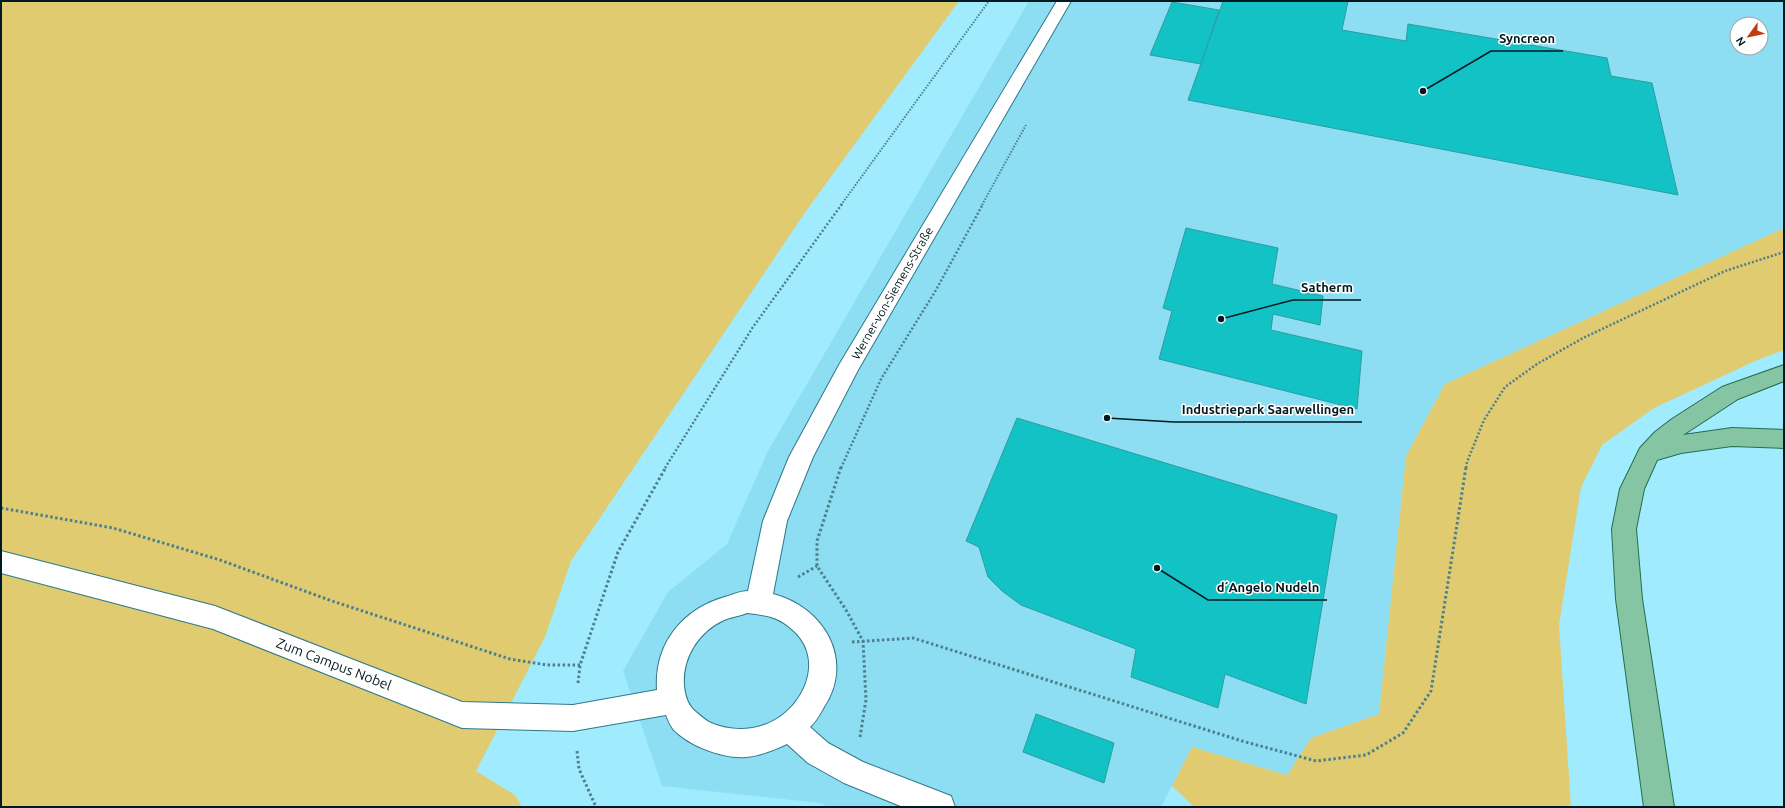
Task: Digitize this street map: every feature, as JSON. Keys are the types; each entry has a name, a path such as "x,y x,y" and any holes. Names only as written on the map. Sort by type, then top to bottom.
{"main road":[{"path":"1659,807 1653,774 1629,599 1624,529 1632,488 1648,454 1663,438 1680,424 1730,393 1784,373"},
{"path":"1648,454 1681,444 1732,437 1784,439"}],"street":[{"name":"Werner-von-Siemens-Straße","path":"759,602 776,520 801,457 847,370 1064,1"},
{"name":"Zum Campus Nobel","path":"1,562 215,618 462,714 573,718 672,701"},
{"path":"759,602 786,609 808,624 820,647 823,659 823,671 816,696 805,713 789,727 777,734 756,742 735,743 721,741 695,731 678,712 672,701 668,677 670,666 678,644 703,618 724,607 735,604 759,602"},
{"path":"789,727 818,753 854,774 940,807"}],"path":[{"path":"596,807 580,769 573,718 580,665 618,552 659,478 753,327 988,1"},
{"path":"854,774 866,700 863,641 846,610 817,566 817,541 838,475 882,379 936,290 1027,123"},
{"path":"820,647 863,641 913,638 1242,741 1316,761 1366,755 1403,733 1431,691 1467,462 1484,420 1505,387 1537,364 1583,338 1725,271 1784,252"},
{"path":"1,508 113,528 220,560 332,601 510,660 547,665 580,665"}],"shaded area":[{"path":"1,1 959,1 806,211 571,561 545,637 476,771 515,795 522,807 1,807"},
{"path":"1029,1 1784,1 1784,228 1445,384 1406,456 1379,714 1311,738 1287,775 1192,747 1161,807 828,807 820,803 662,786 623,671 668,592 727,544 768,451"},
{"path":"1784,228 1784,350 1755,361 1654,408 1602,445 1581,487 1559,625 1571,807 1194,807 1172,786 1192,747 1287,775 1311,738 1379,714 1406,456 1445,384"}],"building":[{"path":"1223,1 1348,1 1342,30 1406,41 1408,24 1607,58 1611,76 1652,83 1678,195 1188,100"},
{"path":"1172,2 1219,10 1201,64 1150,55"},
{"path":"1186,228 1278,248 1272,284 1323,296 1320,325 1273,314 1271,330 1362,351 1357,409 1159,359 1172,311 1163,308"},
{"path":"1017,418 1337,515 1306,704 1225,674 1218,708 1131,677 1136,649 1021,605 1002,591 988,577 979,547 966,541"},
{"path":"1036,714 1114,743 1104,783 1023,752"}],"place":[{"name":"Syncreon","path":"1423,91"},
{"name":"Satherm","path":"1221,319"},
{"name":"Industriepark Saarwellingen","path":"1107,418"},
{"name":"d´Angelo Nudeln","path":"1157,568"}]}
